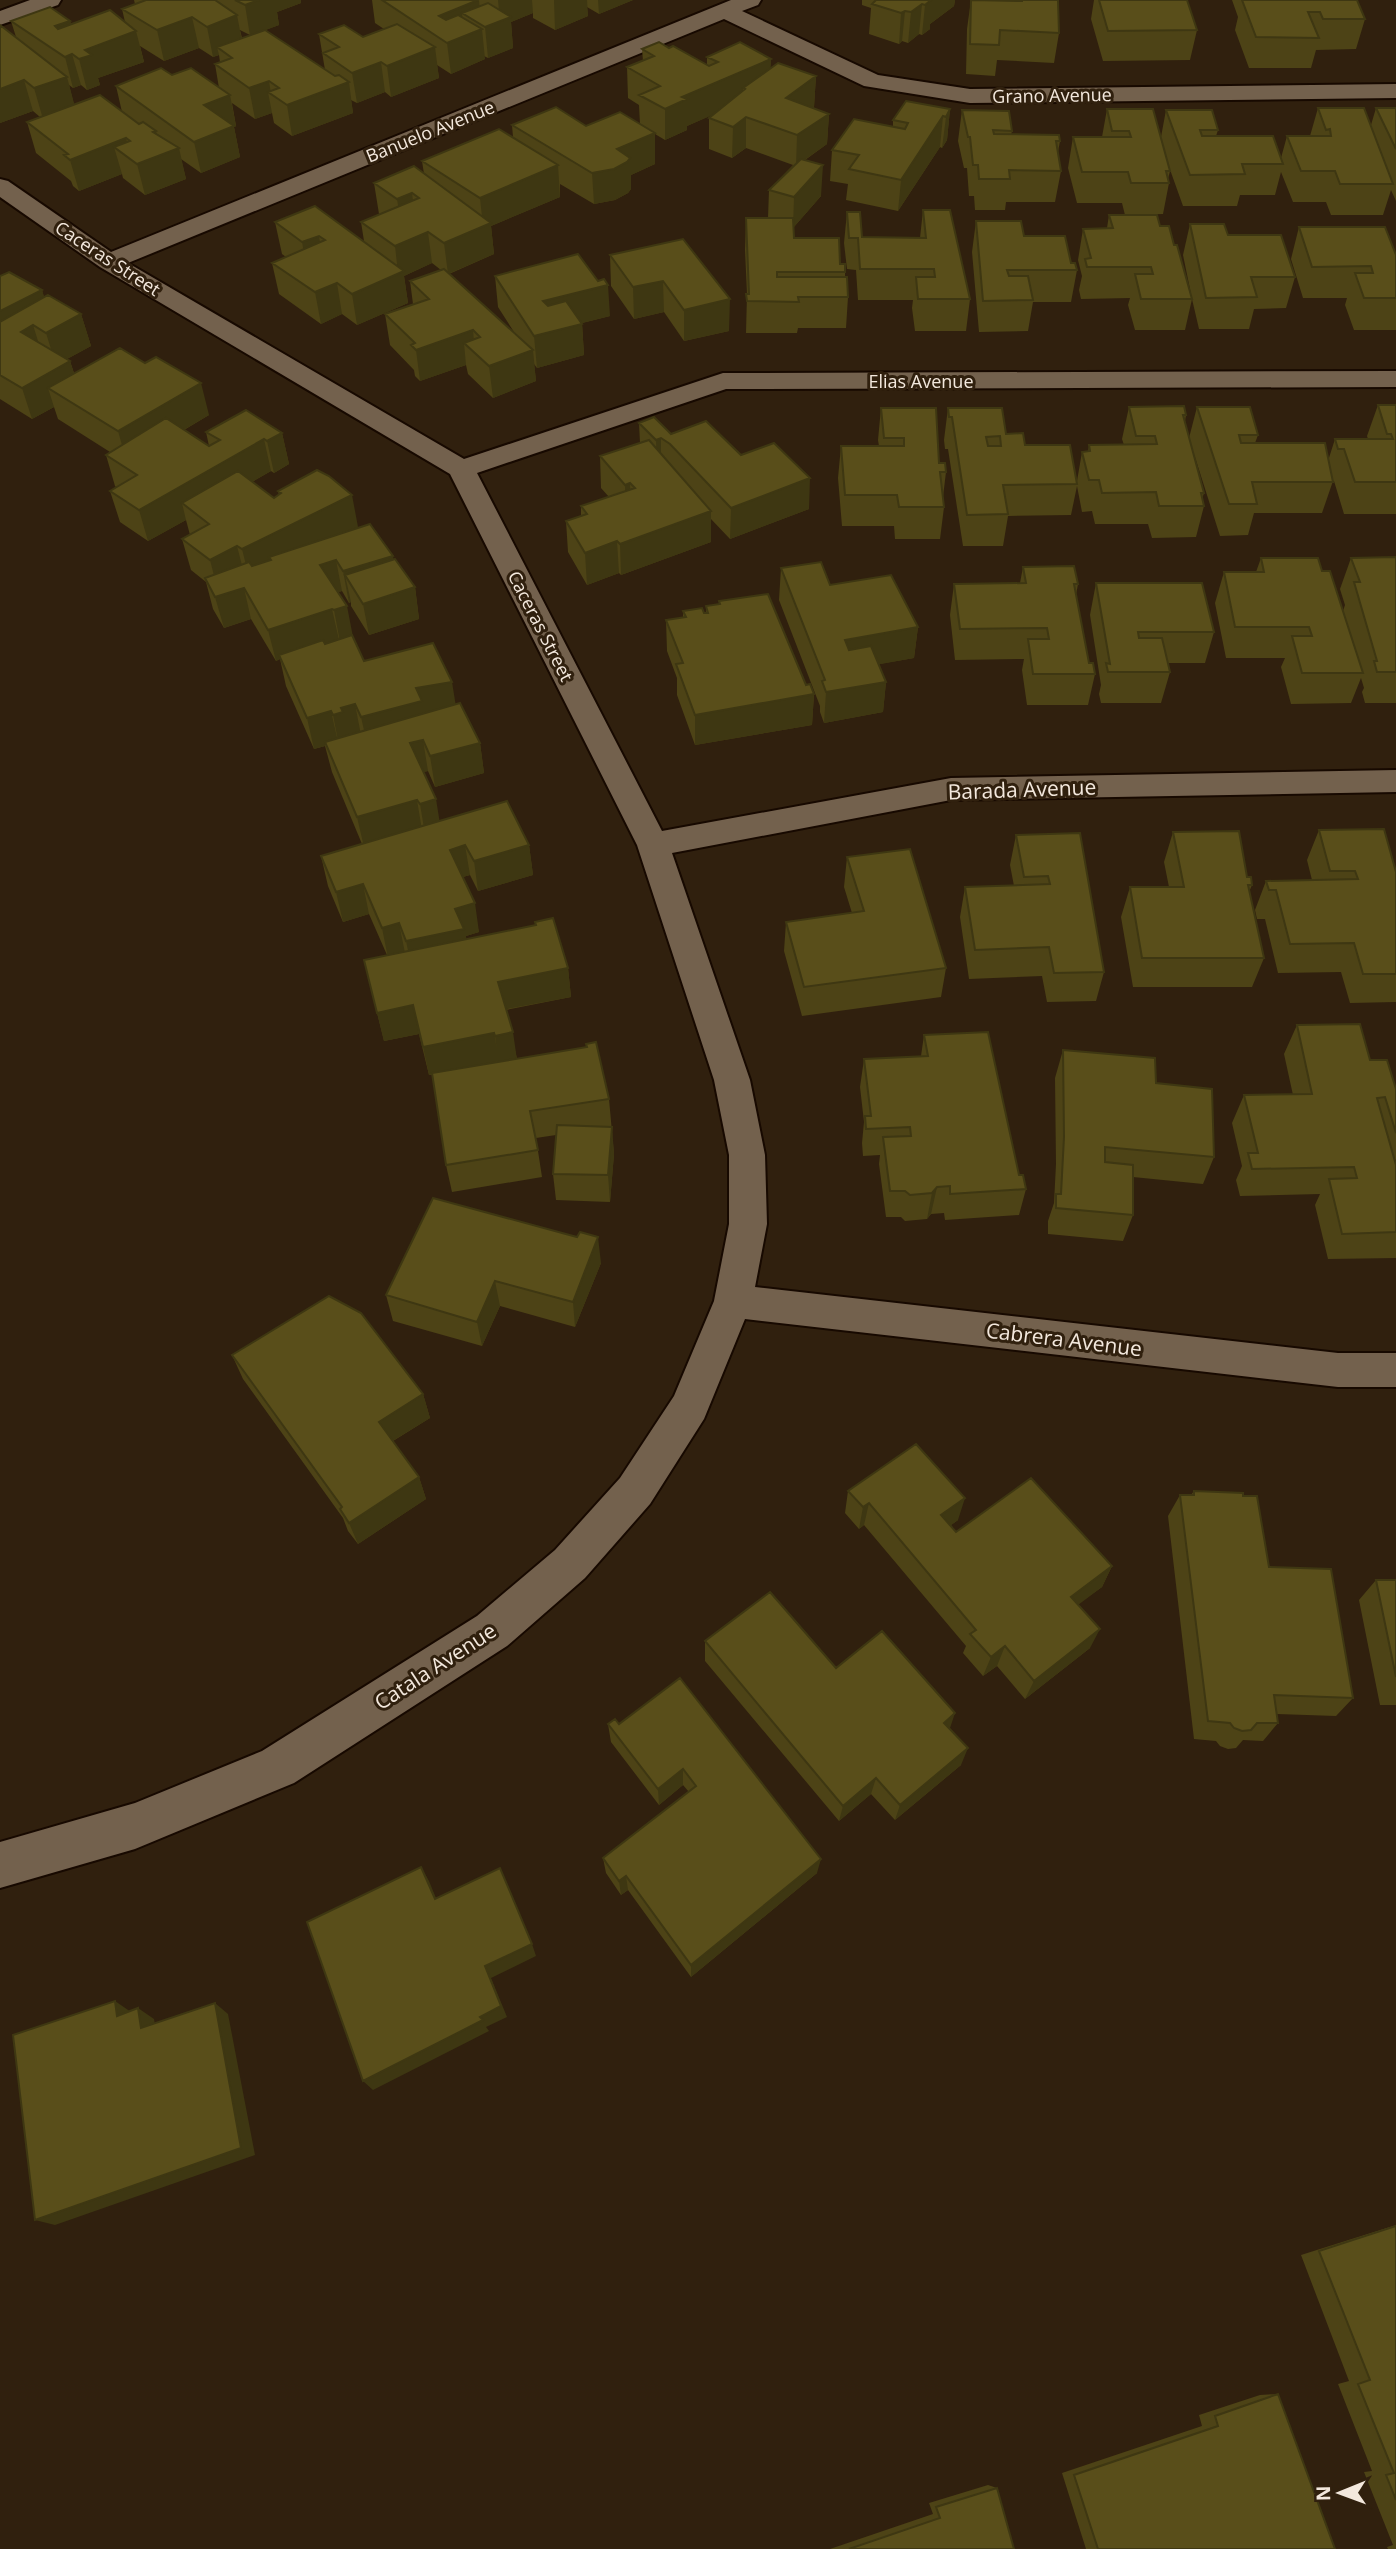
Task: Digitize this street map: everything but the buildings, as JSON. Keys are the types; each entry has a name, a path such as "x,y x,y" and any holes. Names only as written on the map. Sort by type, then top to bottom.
{"street":[{"path":"0,18 50,0"},
{"name":"Banuelo Avenue","path":"109,262 750,0"},
{"name":"Grano Avenue","path":"725,11 872,81 970,96 1396,91"},
{"name":"Caceras Street","path":"0,186 109,262 461,468 653,845 732,1080 747,1155 747,1224 733,1301"},
{"name":"Elias Avenue","path":"461,468 723,381 1396,379"},
{"name":"Barada Avenue","path":"653,845 951,789 1396,781"},
{"name":"Cabrera Avenue","path":"733,1301 1338,1370 1396,1370"},
{"name":"Catala Avenue","path":"0,1865 135,1826 278,1767 492,1631 570,1564 635,1491 690,1406 733,1301"}]}
